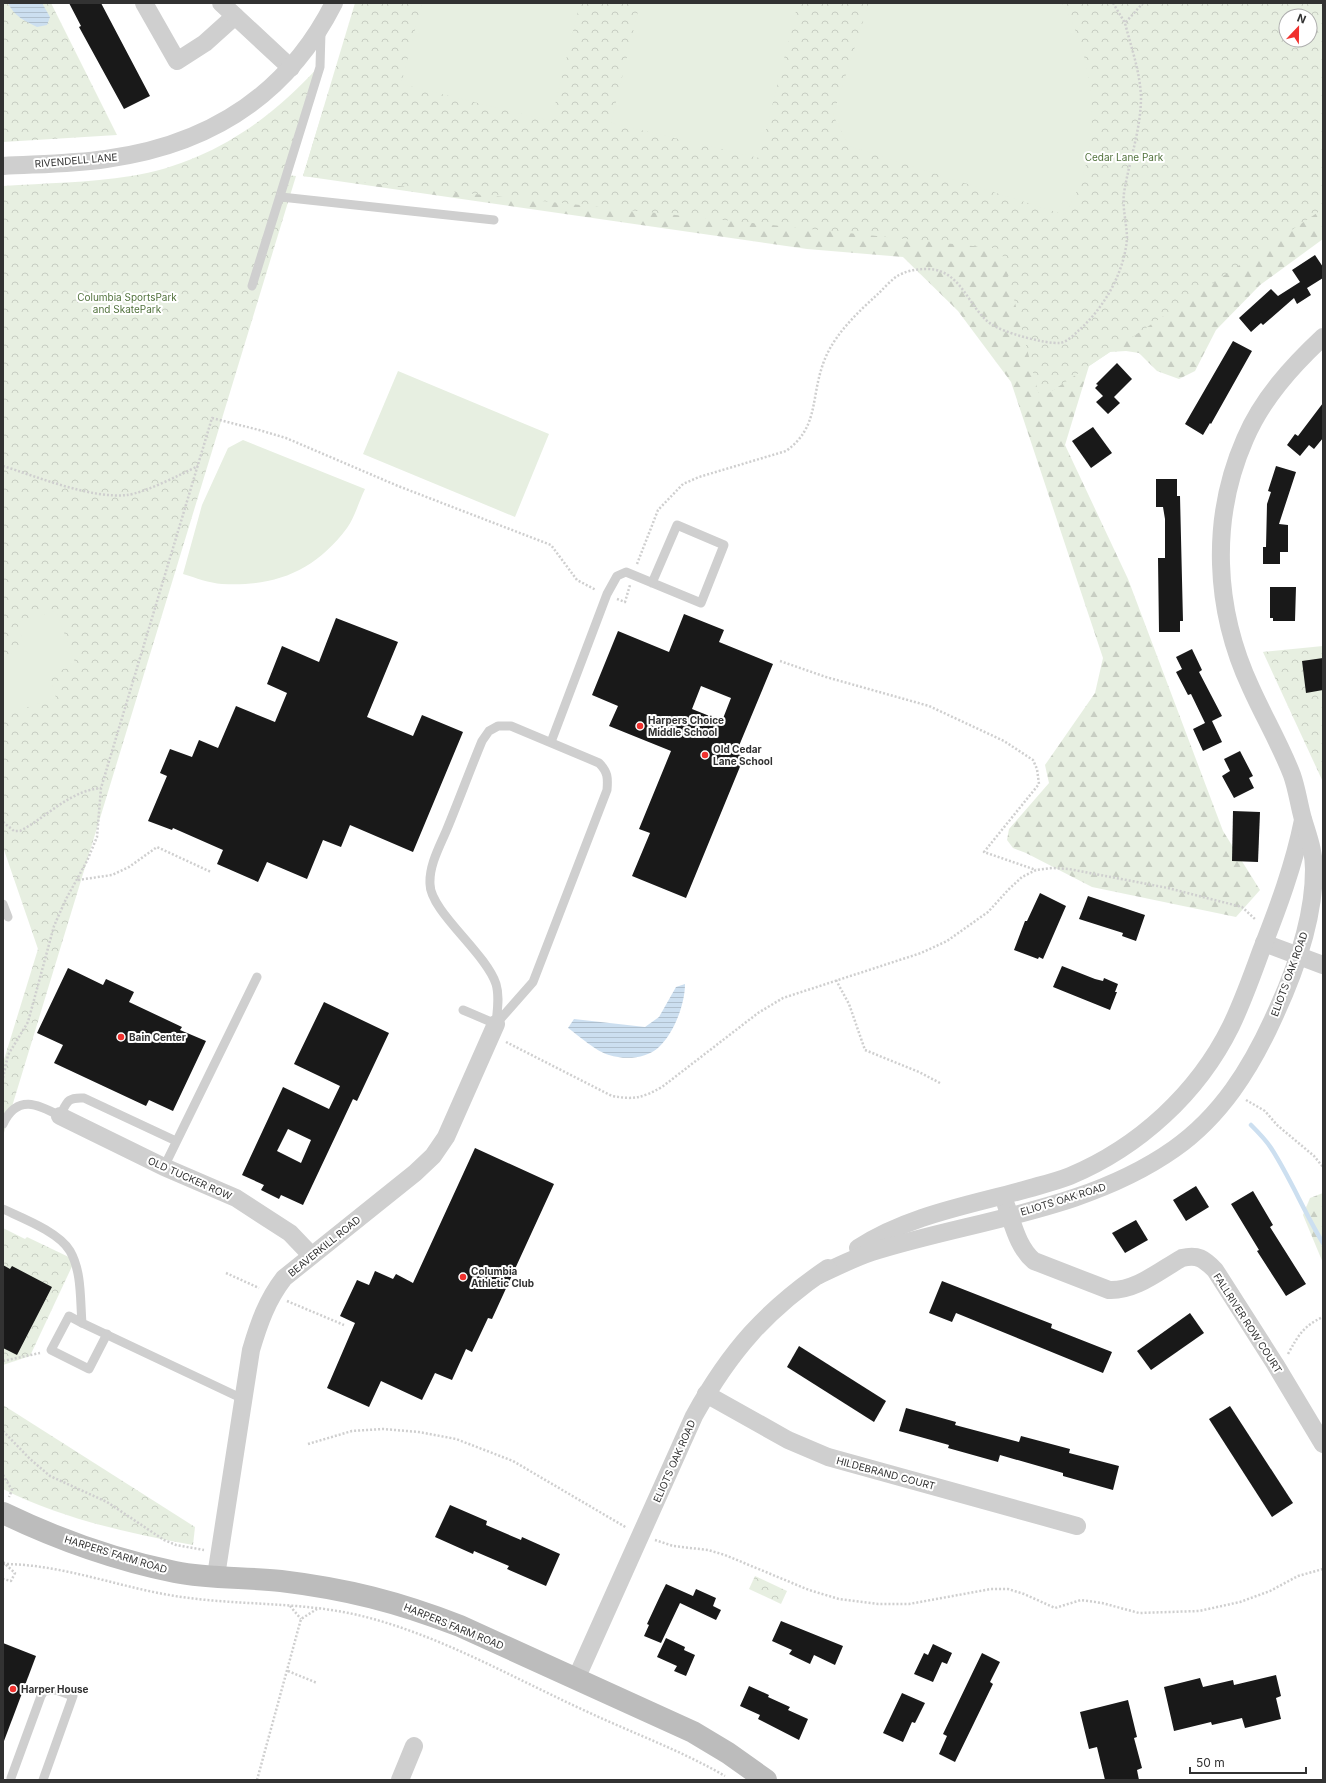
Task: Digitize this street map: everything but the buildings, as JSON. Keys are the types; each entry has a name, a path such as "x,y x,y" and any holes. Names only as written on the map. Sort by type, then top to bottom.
{"main road":[{"name":"HARPERS FARM ROAD","path":"4,1508 32,1527 82,1546 176,1572 279,1581 339,1589 388,1600 460,1626 693,1732 728,1753 766,1780"}],"street":[{"path":"144,3 176,61 205,43 235,16"},
{"path":"221,3 291,68"},
{"name":"RIVENDELL LANE","path":"3,166 106,159 172,144 218,126 270,89 291,68 321,28 334,3"},
{"name":"ELIOTS OAK ROAD","path":"819,1275 868,1253 1076,1197 1115,1183 1145,1168 1176,1148 1208,1121 1233,1091 1262,1045 1280,1005 1304,938 1310,905 1314,868 1312,846 1303,819 1292,776 1249,685 1232,640 1223,597 1220,563 1227,500 1234,470 1245,438 1264,405 1285,375 1323,338"},
{"name":"ELIOTS OAK ROAD","path":"576,1679 694,1416 726,1363 757,1325 798,1288 863,1245 906,1223 946,1210 1003,1197 1070,1176 1128,1144 1156,1124 1184,1095 1219,1048 1234,1019 1264,943 1296,853 1303,819"},
{"path":"1264,943 1323,966"},
{"name":"BEAVERKILL ROAD","path":"216,1576 251,1350 259,1323 271,1294 284,1278 310,1255 415,1173 433,1156 446,1136 493,1029"},
{"name":"OLD TUCKER ROW","path":"60,1116 164,1167 242,1202 290,1233 310,1255"},
{"name":"FALLRIVER ROW COURT","path":"1003,1197 1023,1249 1034,1261 1109,1290 1121,1291 1131,1288 1182,1258 1192,1256 1200,1258 1215,1270 1275,1364 1323,1444"},
{"name":"HILDEBRAND COURT","path":"706,1394 788,1440 828,1457 1077,1526"},
{"path":"400,1780 414,1746"}],"lane":[{"path":"252,286 320,67 321,28"},
{"path":"281,196 494,220"},
{"path":"551,742 607,594 617,576 626,572 634,575 652,583 701,603 724,545 677,524 652,583"},
{"path":"498,726 510,726 599,763 606,770 607,790 533,982 493,1029 498,996 496,984 488,966 440,908 430,886 430,874 479,747 489,731 498,726"},
{"path":"3,904 8,917"},
{"path":"164,1167 257,977"},
{"path":"463,1010 493,1029"},
{"path":"3,1124 7,1115 15,1108 31,1103 42,1106 60,1116 68,1101 74,1097 84,1098 176,1141"},
{"path":"3,1208 42,1228 59,1239 69,1249 79,1279 82,1322"},
{"path":"107,1334 90,1369 51,1350 68,1316 82,1322 243,1399"},
{"path":"10,1778 41,1696 44,1691 56,1690 73,1696 43,1780"}],"path":[{"path":"3,1078 8,1055 28,1022 54,926 66,899 78,880 96,837 100,788 212,418 286,438 461,511 551,545 577,580 586,586 624,602 658,510 683,484 699,477 786,451 796,443 804,435 809,421 822,365 828,352 859,311 897,277 909,270 919,269 933,269 947,274 955,279 981,314 991,324 1022,337 1061,343 1072,336 1088,322 1104,304 1122,263 1126,238 1123,196 1135,147 1141,97 1139,74 1125,23 1113,3"},
{"path":"1125,23 1143,3"},
{"path":"3,466 51,482 93,492 114,495 129,495 198,466"},
{"path":"780,660 826,677 930,706 1004,741 1033,760 1038,773 1039,784 984,852 1036,870"},
{"path":"3,822 14,831 20,832 73,796 87,789 100,788"},
{"path":"78,880 112,875 129,866 157,847 211,872"},
{"path":"493,1029 612,1096 629,1099 644,1097 662,1087 758,1013 783,998 921,952 947,941 988,912 1022,877 1036,870 1052,868 1069,869 1168,888 1242,907 1254,919"},
{"path":"836,980 849,1004 865,1050 919,1072 940,1083"},
{"path":"1233,1091 1265,1111 1277,1125 1314,1156 1323,1167"},
{"path":"1275,1364 1287,1356 1301,1331 1313,1321 1323,1317"},
{"path":"3,1361 51,1350"},
{"path":"308,1444 352,1431 383,1429 419,1432 456,1439 513,1461 641,1535 673,1546 708,1550 726,1555 772,1575 839,1599 860,1602 878,1604 909,1604 991,1589 1008,1589 1024,1594 1054,1608 1081,1600 1102,1603 1139,1613 1199,1611 1240,1602 1270,1590 1298,1576 1323,1569"},
{"path":"3,1431 30,1459 50,1476 107,1502 164,1540 176,1545 220,1553"},
{"path":"3,1475 12,1490 4,1508"},
{"path":"3,1563 15,1573 11,1581 3,1579"},
{"path":"3,1563 32,1564 129,1588 177,1596 318,1609 360,1616 403,1628 440,1643 591,1714 696,1758 727,1776"},
{"path":"290,1606 301,1619"},
{"path":"257,1780 301,1619 318,1609"},
{"path":"288,1671 317,1683"}],"green space":[{"path":"3,3 51,3 117,135 3,142"},
{"name":"Cedar Lane Park","path":"355,3 1323,3 1323,209 1040,399 1001,249 303,176"},
{"path":"422,3 580,3 551,121 401,84"},
{"path":"640,3 798,3 759,158 611,123"},
{"path":"869,3 1062,3 1072,23 1086,65 1092,109 1091,132 1083,176 1065,215 849,146 833,115"},
{"name":"Cedar Lane Park","path":"1323,3 1323,239 1260,285 1216,330 1195,371 1179,379 1157,371 1139,353 1126,351 1110,352 1089,366 1065,445 1128,579 1223,831 1260,890 1236,917 1092,887 1026,853 1013,848 1007,840 1009,829 1049,783 1045,765 1095,693 1103,658 1011,382 958,311 903,257 807,249 303,176 324,107 1174,30 1278,11 1278,48 1318,48 1318,8 1295,8"},
{"name":"Columbia SportsPark and SkatePark","path":"319,66 286,175 296,176 3,1136 3,1063 38,949 3,847 3,186 83,181 131,176 159,170 185,162 234,138 257,122 279,105"},
{"path":"398,371 549,434 515,517 363,454"},
{"path":"243,440 365,489 355,514 350,524 335,543 321,555 292,573 276,579 259,583 222,584 183,574 202,505 228,448"},
{"path":"56,611 76,665 49,674 56,698 3,715 3,657 25,649 17,622"},
{"path":"1323,646 1323,782 1263,652"},
{"path":"1323,1193 1323,1263 1303,1215 1310,1198"},
{"path":"3,1228 25,1239 27,1237 75,1260 30,1356 3,1365"},
{"path":"3,1405 195,1527 193,1545 120,1530 72,1517 26,1500 3,1489"},
{"path":"755,1576 787,1591 781,1604 749,1589"}],"water":[{"path":"8,3 42,3 50,17 47,25 37,27 28,23 20,18 10,8"},
{"path":"685,984 681,1009 674,1026 659,1047 648,1054 628,1058 615,1057 594,1047 568,1028 574,1019 645,1027 659,1017 676,987"}],"waterway":[{"path":"1251,1125 1271,1148 1323,1243"}],"place":[{"name":"Harpers Choice Middle School","path":"640,726"},
{"name":"Old Cedar Lane School","path":"705,755"},
{"name":"Bain Center","path":"121,1037"},
{"name":"Columbia Athletic Club","path":"463,1277"},
{"name":"Harper House","path":"13,1689"}]}
